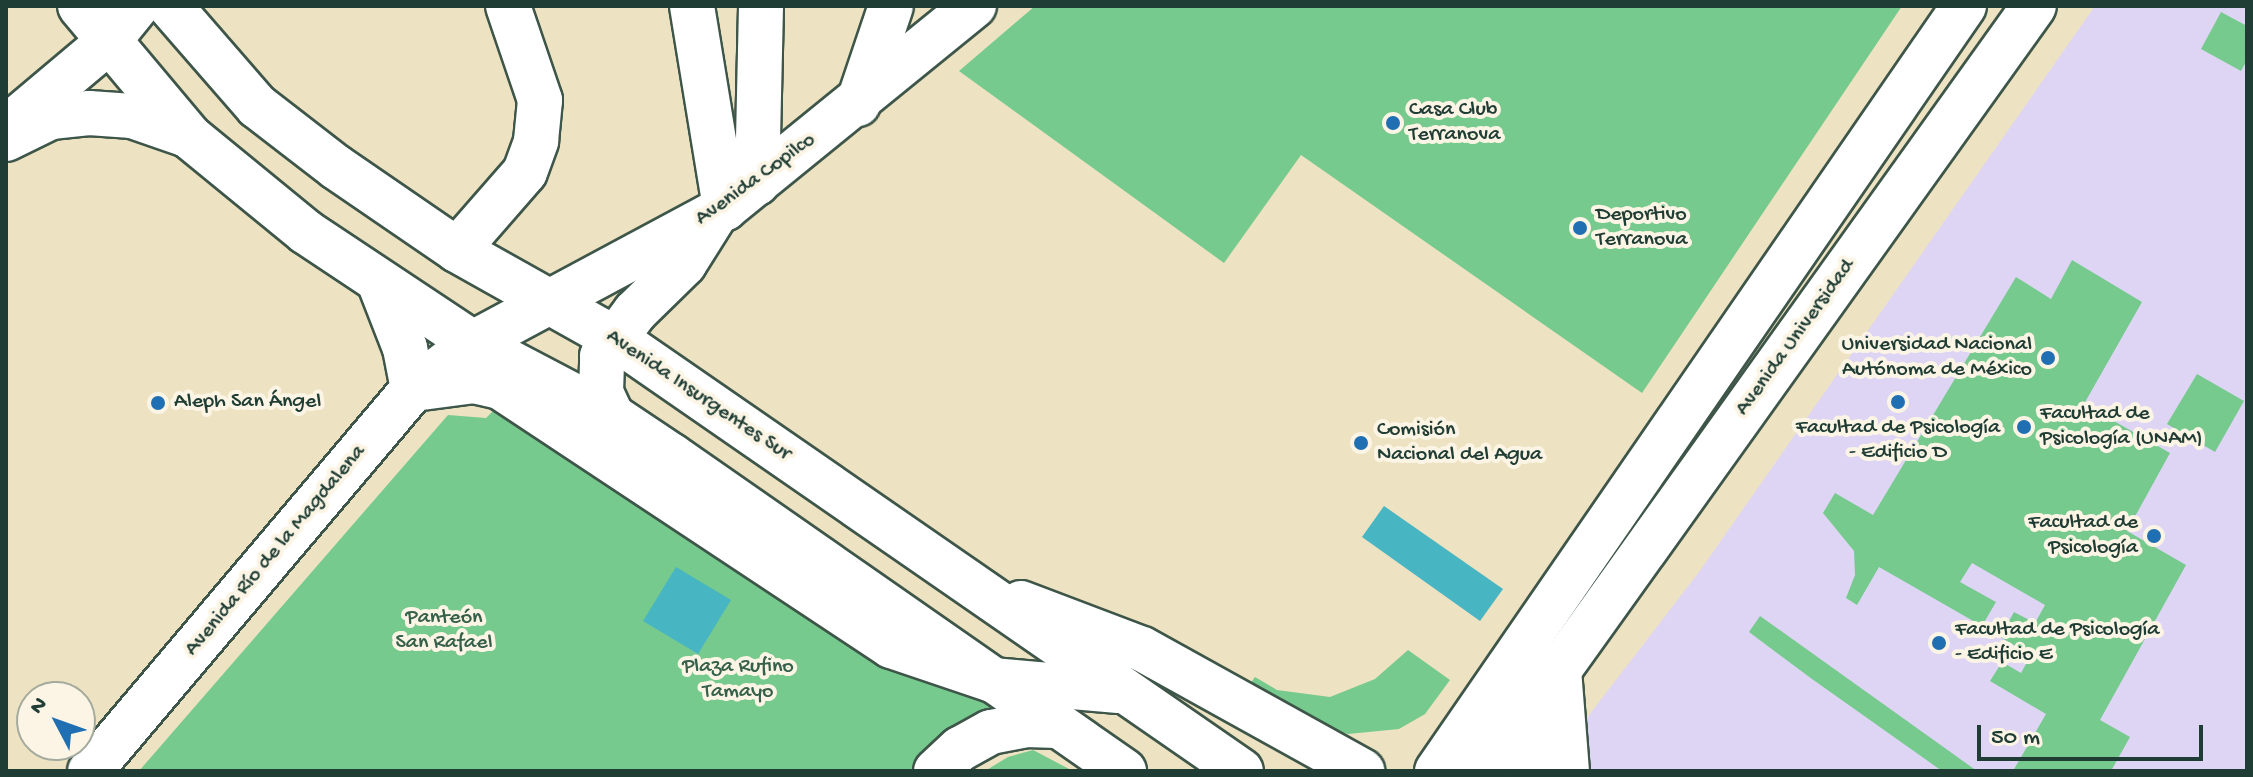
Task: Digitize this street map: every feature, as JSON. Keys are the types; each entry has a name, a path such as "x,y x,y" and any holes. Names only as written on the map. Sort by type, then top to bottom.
{"main road":[{"path":"80,6 107,43 190,137 380,284 473,343 612,416 1124,771"},
{"path":"6,128 107,43 137,6"},
{"name":"Avenida Insurgentes Sur","path":"170,6 257,106 457,250 545,303 613,337 988,596 1121,692 1241,771"},
{"path":"457,250 525,172 536,141 540,100 508,6"},
{"path":"692,6 732,202"},
{"path":"612,416 599,375 613,337 684,264 732,202 761,6"},
{"path":"858,104 891,6"},
{"name":"Avenida Copilco","path":"473,343 732,202 858,104 974,6"},
{"path":"1437,771 1964,6"},
{"name":"Avenida Universidad","path":"1474,771 1559,670 2034,6"},
{"path":"6,139 51,117 113,112 190,137"},
{"path":"380,284 401,334 413,389 474,381 500,387 867,634 992,680 1121,692"},
{"name":"Avenida Río de la Magdalena","path":"90,771 413,389 473,343"},
{"path":"988,596 1040,606 1142,649 1362,771"},
{"path":"1559,670 1567,771"},
{"name":"Avenida Universidad","path":"1526,771 1559,670"},
{"path":"936,771 960,749 991,732 1026,725 1057,726"}],"shaded area":[{"name":"Universidad Nacional Autónoma de México","path":"2095,6 2247,6 2247,771 1546,771 1699,572"}],"green space":[{"name":"Deportivo Terranova","path":"1035,6 1902,6 1642,393 1301,155 1224,263 959,71"},
{"path":"2221,12 2247,26 2247,60 2241,71 2201,49"},
{"path":"2072,260 2142,302 2084,404 2170,453 2127,531 2186,565 2100,720 2130,737 2111,771 2013,771 2046,714 1990,681 2002,662 2021,673 2031,655 2000,637 2014,612 2035,623 2045,605 1972,563 1960,582 1996,602 1982,626 1879,567 1857,605 1846,598 1855,575 1854,551 1823,513 1835,493 1873,515 2016,277 2051,299"},
{"path":"2197,374 2244,401 2215,452 2167,424"},
{"name":"Panteón San Rafael","path":"499,405 870,660 978,692 998,708 972,716 924,760 920,771 139,771 448,415 486,418"},
{"path":"1760,616 1977,771 1942,771 1812,679 1749,632"},
{"path":"1408,650 1450,680 1425,714 1399,729 1348,734 1320,726 1248,687 1255,677 1277,690 1330,697 1375,679"},
{"path":"1033,750 1073,771 985,771 1008,757"}],"water":[{"path":"1384,506 1503,589 1480,621 1362,537"},
{"path":"676,567 731,600 698,654 643,621"}],"place":[{"name":"Casa Club Terranova","path":"1393,123"},
{"name":"Deportivo Terranova","path":"1580,228"},
{"name":"Universidad Nacional Autónoma de México","path":"2048,358"},
{"name":"Facultad de Psicología - Edificio D","path":"1898,402"},
{"name":"Aleph San Ángel","path":"158,403"},
{"name":"Facultad de Psicología (UNAM)","path":"2024,427"},
{"name":"Comisión Nacional del Agua","path":"1361,443"},
{"name":"Facultad de Psicología","path":"2154,536"},
{"name":"Facultad de Psicología - Edificio E","path":"1939,643"}],"park label":[{"name":"Plaza Rufino Tamayo","path":"738,680"}]}
